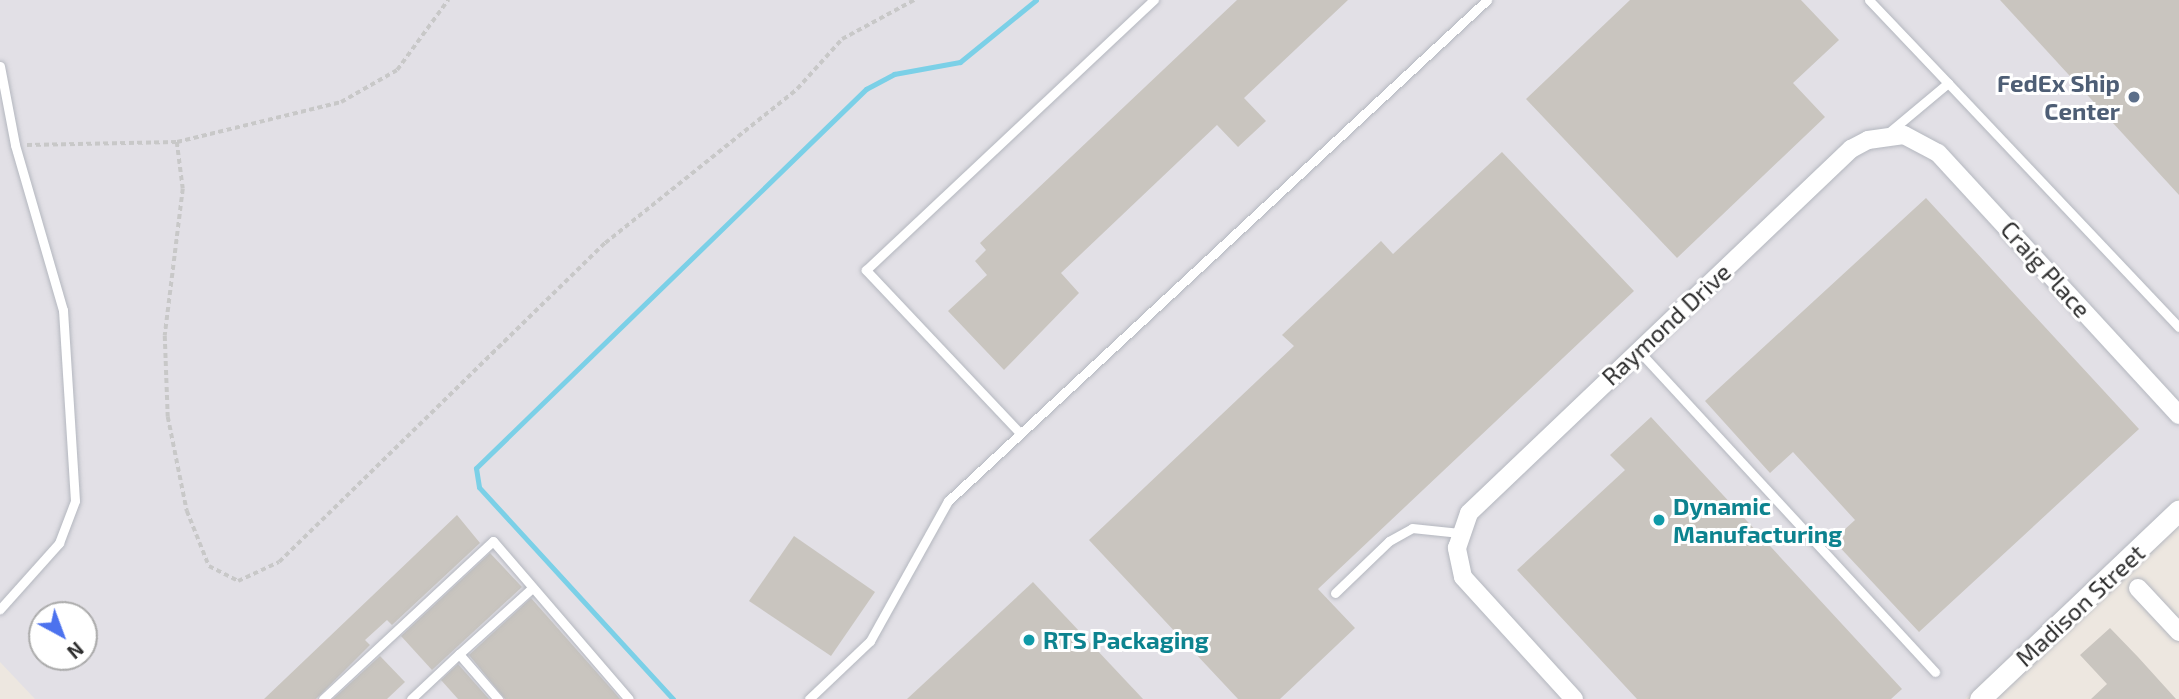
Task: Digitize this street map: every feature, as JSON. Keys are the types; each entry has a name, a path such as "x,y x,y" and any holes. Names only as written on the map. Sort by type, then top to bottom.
{"street":[{"name":"Raymond Drive","path":"1459,540 1482,497 1851,149 1895,135"},
{"name":"Craig Place","path":"1895,135 1950,164 2179,415"},
{"name":"Madison Street","path":"1980,699 2179,510"},
{"path":"1459,540 1463,577 1574,699"},
{"path":"2138,588 2179,632"}],"lane":[{"path":"1019,432 866,270 1154,0"},
{"path":"809,699 870,641 947,501 1487,0"},
{"path":"1869,0 2179,327"},
{"path":"0,66 15,145 63,310 75,501 59,543 0,609"},
{"path":"1895,135 1948,83"},
{"path":"1638,350 1934,671"},
{"path":"1335,593 1390,541 1412,528 1459,540"},
{"path":"323,699 493,541 629,699"},
{"path":"411,699 532,588"},
{"path":"459,654 498,699"}],"path":[{"path":"15,145 177,142 341,103 397,70 448,0"},
{"path":"177,142 183,189 165,336 168,417 187,511 209,566 238,581 279,562 606,243 797,89 842,39 914,0"}],"shaded area":[{"path":"0,0 2179,0 2179,497 1965,699 35,699 0,662"}],"building":[{"path":"1237,0 1348,0 1244,98 1266,121 1238,147 1217,125 1061,273 1079,293 1004,370 948,311 987,275 975,261 986,250 980,243"},
{"path":"1630,0 1801,0 1839,40 1793,83 1825,117 1677,258 1526,99"},
{"name":"FedEx Ship Center","path":"2000,0 2179,0 2179,195"},
{"path":"1502,152 1634,291 1318,589 1355,628 1280,699 1238,699 1089,540 1294,346 1282,335 1381,241 1393,254"},
{"path":"1926,198 2139,429 1919,632 1833,540 1855,520 1793,452 1770,473 1705,401"},
{"name":"Dynamic Manufacturing","path":"1651,417 1902,689 1891,699 1637,699 1517,570 1625,470 1610,455"},
{"path":"457,515 480,543 392,625 387,620 365,640 370,645 316,699 264,699"},
{"path":"794,536 875,592 831,656 749,601"},
{"path":"490,553 522,587 432,670 401,636"},
{"name":"RTS Packaging","path":"1033,582 1143,699 907,699"},
{"path":"531,598 620,699 505,699 469,655"},
{"path":"2110,628 2176,699 2091,699 2107,684 2080,655"},
{"path":"380,656 405,682 387,699 333,699"},
{"path":"458,664 489,699 458,699 441,680"}],"waterway":[{"path":"673,699 479,487 476,468 866,89 894,74 960,62 1036,0"}],"place":[{"name":"FedEx Ship Center","path":"2134,97"},
{"name":"Dynamic Manufacturing","path":"1659,520"},
{"name":"RTS Packaging","path":"1029,640"}]}
